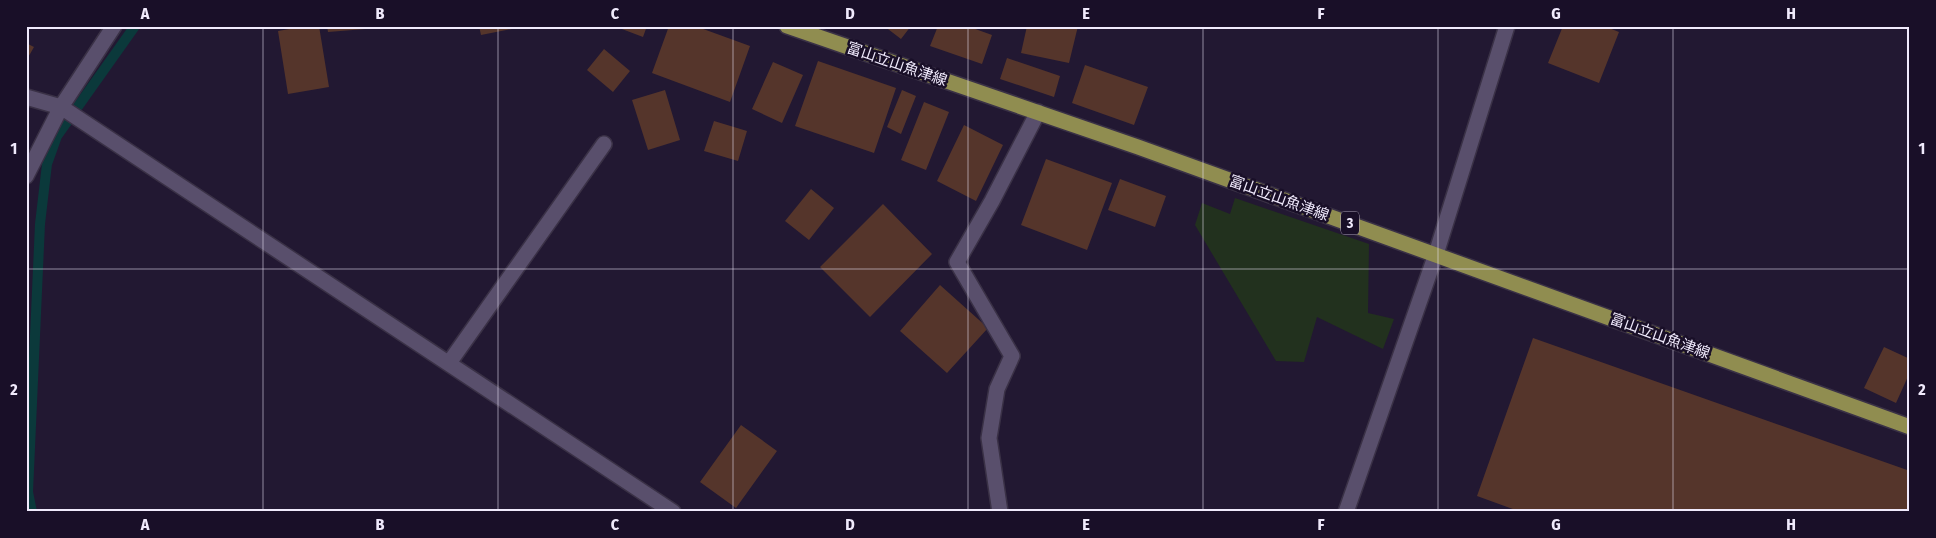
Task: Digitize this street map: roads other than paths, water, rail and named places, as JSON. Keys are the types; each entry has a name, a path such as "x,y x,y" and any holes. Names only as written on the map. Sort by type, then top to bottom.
{"main road":[{"name":"富山立山魚津線","path":"787,26 1038,112 1436,254 1910,427"}],"street":[{"path":"26,176 61,107 114,26"},
{"path":"1346,512 1436,254 1507,26"},
{"path":"26,97 61,107 674,512"},
{"path":"1000,512 989,438 996,389 1012,356 957,262 992,201 1038,112"},
{"path":"449,363 604,144"}],"waterway":[{"path":"32,512 28,492 40,224 47,164 57,136 135,26"}]}
